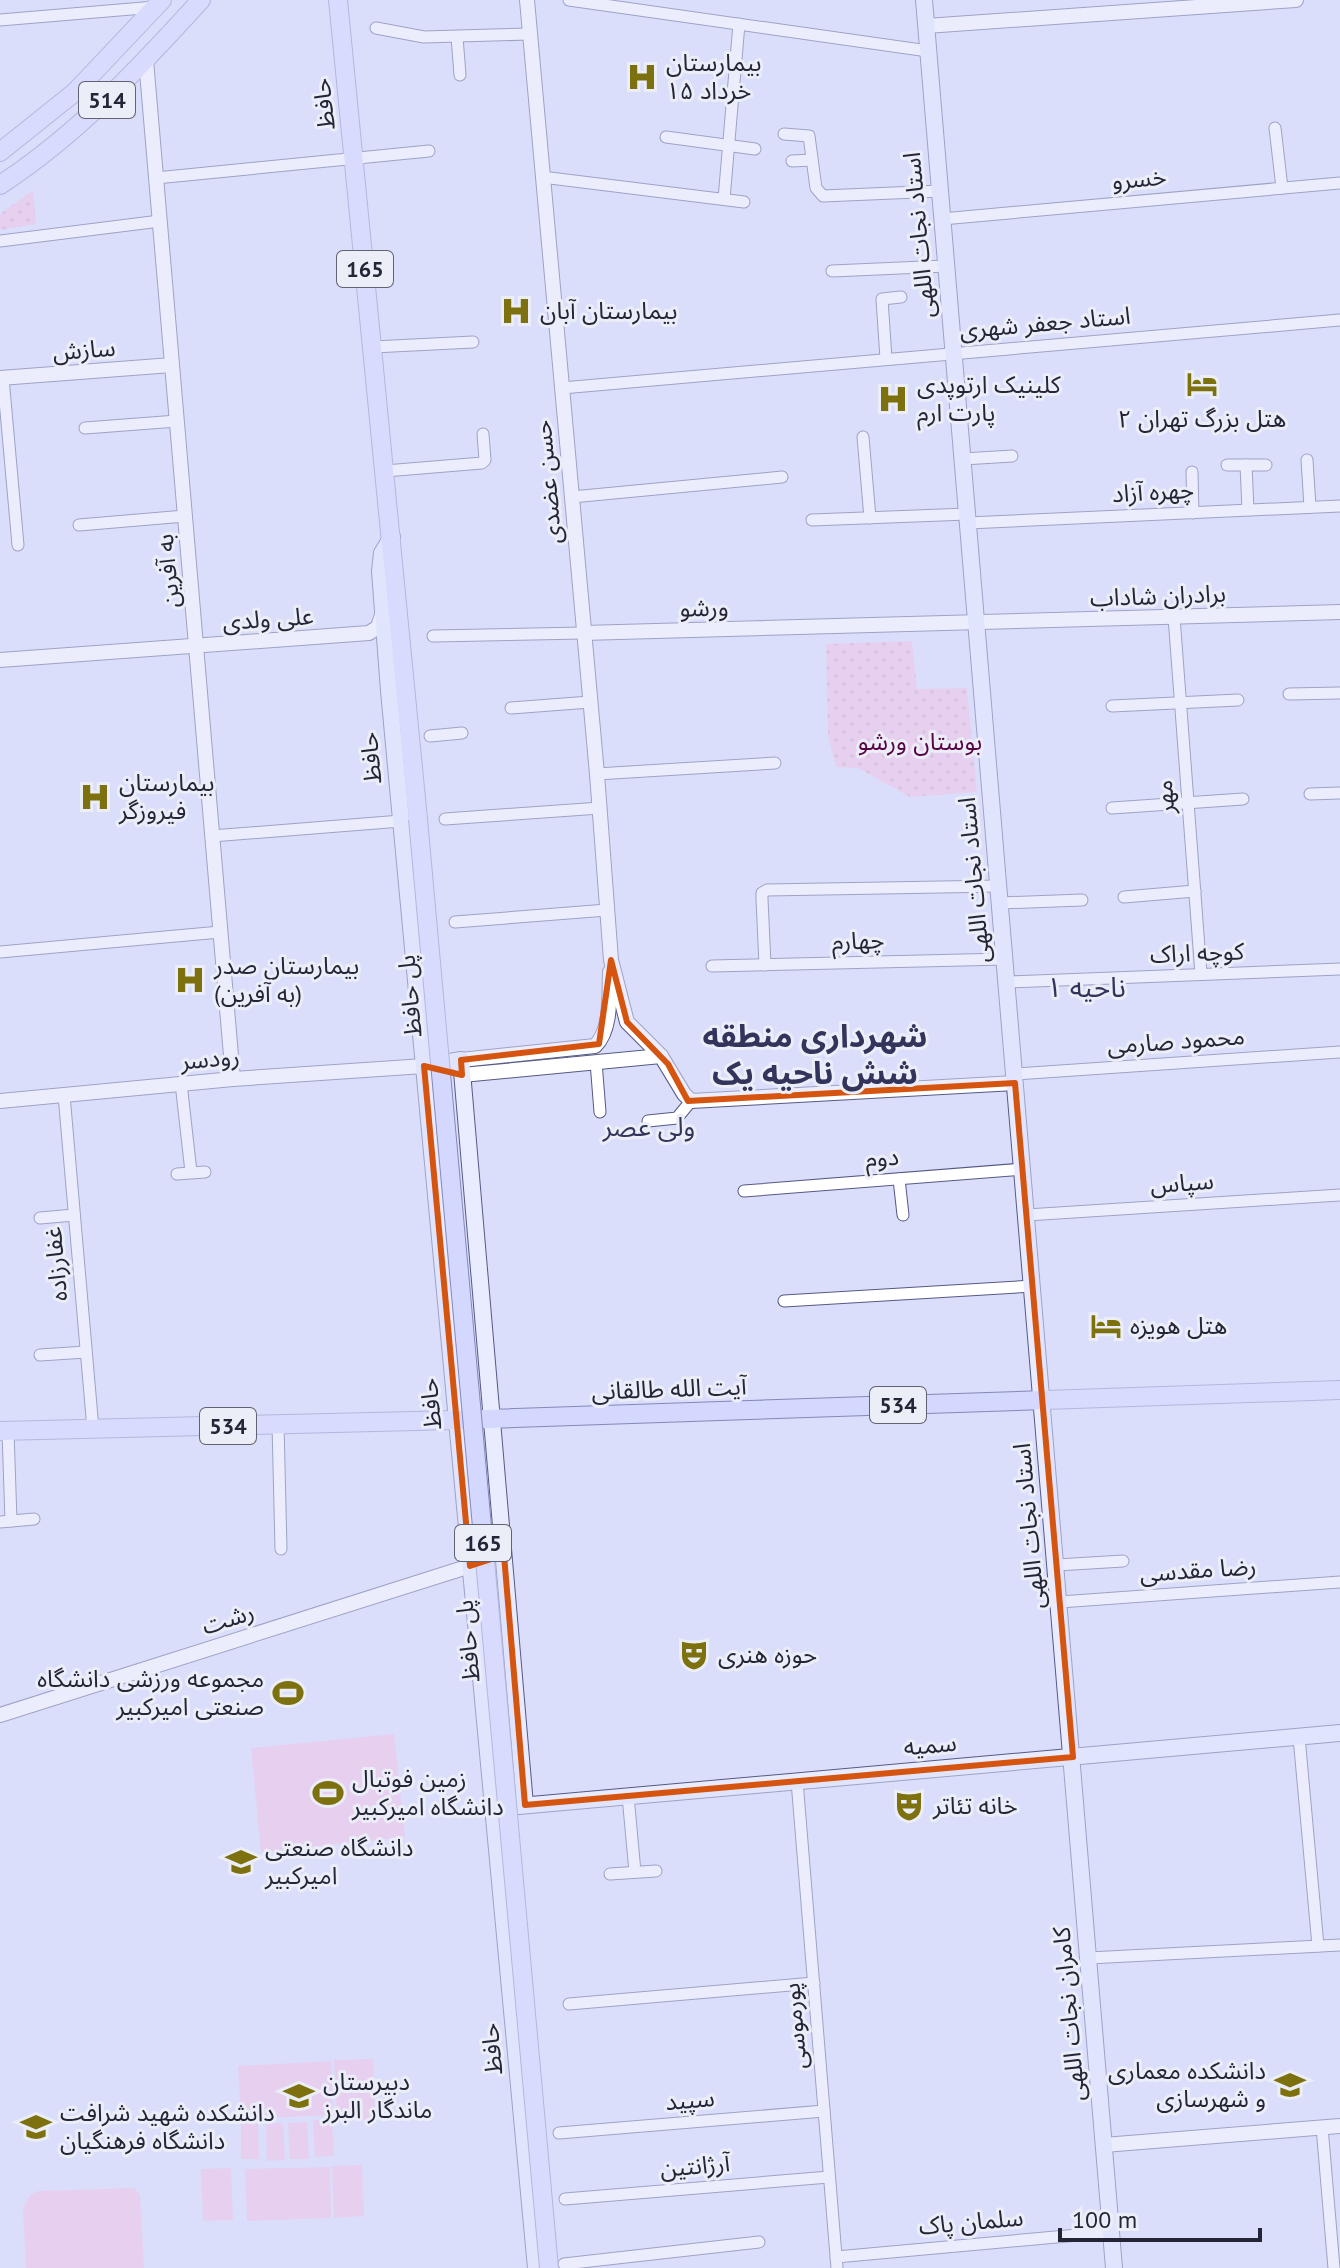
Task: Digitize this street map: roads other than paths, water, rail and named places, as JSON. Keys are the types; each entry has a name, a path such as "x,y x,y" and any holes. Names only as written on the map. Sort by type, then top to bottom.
{"main road":[{"name":"514","path":"0,185 38,161 78,126 146,60 201,0"},
{"name":"حافظ","path":"338,0 392,537 424,1066 536,2268"},
{"name":"استاد نجات اللهی","path":"924,0 1073,1757"},
{"name":"514","path":"0,152 75,92 159,3"},
{"name":"حافظ","path":"392,537 382,553 381,561 383,612 409,820"},
{"name":"پل حافظ","path":"409,820 557,2266"},
{"path":"424,1066 462,1067 525,1805"},
{"path":"440,1240 445,1227 456,1221 468,1223 478,1237"},
{"path":"446,1299 453,1317 465,1321 481,1311 483,1297"},
{"name":"آیت الله طالقانی","path":"4,1431 493,1419 1340,1390"},
{"path":"470,1566 504,1555"},
{"name":"سمیه","path":"494,1808 1340,1733"},
{"name":"کامران نجات اللهی","path":"1073,1757 1114,2268"}],"street":[{"name":"حسن عضدی","path":"527,0 611,960"},
{"path":"569,0 928,51"},
{"path":"659,13 662,0"},
{"path":"926,26 1296,0"},
{"path":"0,20 159,3"},
{"path":"724,199 739,24"},
{"path":"376,28 424,37 530,34"},
{"path":"457,37 460,75"},
{"name":"به آفرین","path":"146,60 233,1079"},
{"path":"1275,128 1282,188"},
{"path":"784,134 809,136 817,192 823,196 940,191"},
{"path":"666,137 755,149"},
{"path":"156,178 429,151"},
{"path":"792,161 812,160"},
{"path":"542,177 744,202"},
{"name":"خسرو","path":"942,219 1340,183"},
{"path":"0,241 160,221"},
{"path":"832,271 946,266"},
{"path":"886,359 882,299 901,297"},
{"name":"استاد جعفر شهری","path":"562,388 1340,320"},
{"path":"373,347 473,342"},
{"name":"سازش","path":"2,378 172,365"},
{"path":"2,378 18,545"},
{"path":"85,428 177,421"},
{"path":"385,471 482,463 485,460 483,434"},
{"path":"863,437 870,518"},
{"path":"963,459 1012,456"},
{"path":"1307,460 1310,507"},
{"path":"1227,465 1266,465"},
{"path":"1246,465 1248,510"},
{"path":"1192,472 1193,513"},
{"path":"572,497 782,477"},
{"name":"چهره آزاد","path":"812,520 1193,513 1340,506"},
{"path":"79,525 185,516"},
{"name":"علی ولدی","path":"0,660 369,633 378,627 383,612"},
{"name":"برادران شاداب","path":"976,623 1340,612"},
{"name":"مهر","path":"1174,617 1201,974"},
{"name":"ورشو","path":"433,636 976,623"},
{"path":"1289,694 1340,693"},
{"path":"1112,706 1238,700"},
{"path":"511,708 590,702"},
{"path":"430,736 462,733"},
{"path":"597,774 775,763"},
{"path":"1310,794 1340,793"},
{"path":"1112,808 1243,799"},
{"path":"445,819 600,808"},
{"path":"212,836 409,820"},
{"path":"765,965 762,893 767,890 1082,900"},
{"path":"1124,897 1195,891"},
{"path":"455,922 607,910"},
{"path":"0,952 220,932"},
{"name":"چهارم","path":"712,966 1005,959"},
{"path":"611,960 627,1022 661,1056 691,1101 677,1118 648,1121"},
{"path":"462,1067 595,1046 606,1023 611,960"},
{"name":"کوچه اراک","path":"1007,982 1340,969"},
{"name":"محمود صارمی","path":"691,1101 1340,1052"},
{"path":"462,1067 596,1062 661,1056"},
{"path":"596,1062 600,1112"},
{"name":"رودسر","path":"0,1101 181,1083 424,1066"},
{"path":"181,1083 191,1172"},
{"name":"غفارزاده","path":"64,1095 93,1429"},
{"name":"دوم","path":"744,1191 1023,1169"},
{"path":"177,1174 205,1172"},
{"path":"899,1179 903,1215"},
{"name":"سپاس","path":"1027,1215 1340,1195"},
{"path":"40,1218 74,1215"},
{"path":"784,1301 1033,1286"},
{"path":"40,1355 86,1352"},
{"path":"278,1424 281,1549"},
{"path":"4,1431 6,1522 34,1519"},
{"path":"1057,1565 1123,1561"},
{"name":"رشت","path":"0,1715 470,1566"},
{"name":"رضا مقدسی","path":"1060,1602 1340,1582"},
{"path":"1299,1737 1318,1946"},
{"name":"پورموسی","path":"797,1781 836,2262"},
{"path":"628,1796 635,1872"},
{"path":"610,1874 656,1871"},
{"path":"1089,1958 1340,1945"},
{"path":"569,2004 814,1983"},
{"name":"سپید","path":"559,2133 824,2111"},
{"path":"1104,2145 1340,2126"},
{"path":"1322,2127 1334,2268"},
{"name":"آرژانتین","path":"565,2199 829,2177"},
{"name":"سلمان پاک","path":"836,2262 1111,2232"},
{"path":"557,2266 759,2242"}],"place":[{"name":"بیمارستان ۱۵ خرداد","path":"642,77"},
{"name":"بیمارستان آبان","path":"516,311"},
{"name":"هتل بزرگ تهران ۲","path":"1202,384"},
{"name":"کلینیک ارتوپدی پارت ارم","path":"893,399"},
{"name":"بیمارستان فیروزگر","path":"95,797"},
{"name":"بیمارستان صدر (به آفرین)","path":"190,980"},
{"name":"هتل هویزه","path":"1106,1326"},
{"name":"حوزه هنری","path":"694,1655"},
{"name":"مجموعه ورزشی دانشگاه صنعتی امیرکبیر","path":"288,1693"},
{"name":"زمین فوتبال دانشگاه امیرکبیر","path":"328,1793"},
{"name":"خانه تئاتر","path":"909,1806"},
{"name":"دانشگاه صنعتی امیرکبیر","path":"241,1862"},
{"name":"دانشکده معماری و شهرسازی","path":"1290,2085"},
{"name":"دبیرستان ماندگار البرز","path":"299,2096"},
{"name":"دانشکده شهید شرافت دانشگاه فرهنگیان","path":"36,2127"}],"district":[{"name":"ناحیه ۱","path":"1086,987"},
{"name":"شهرداری منطقه شش ناحیه یک","path":"815,1054"},
{"name":"ولی عصر","path":"649,1127"}],"park label":[{"name":"بوستان ورشو","path":"920,742"}]}
